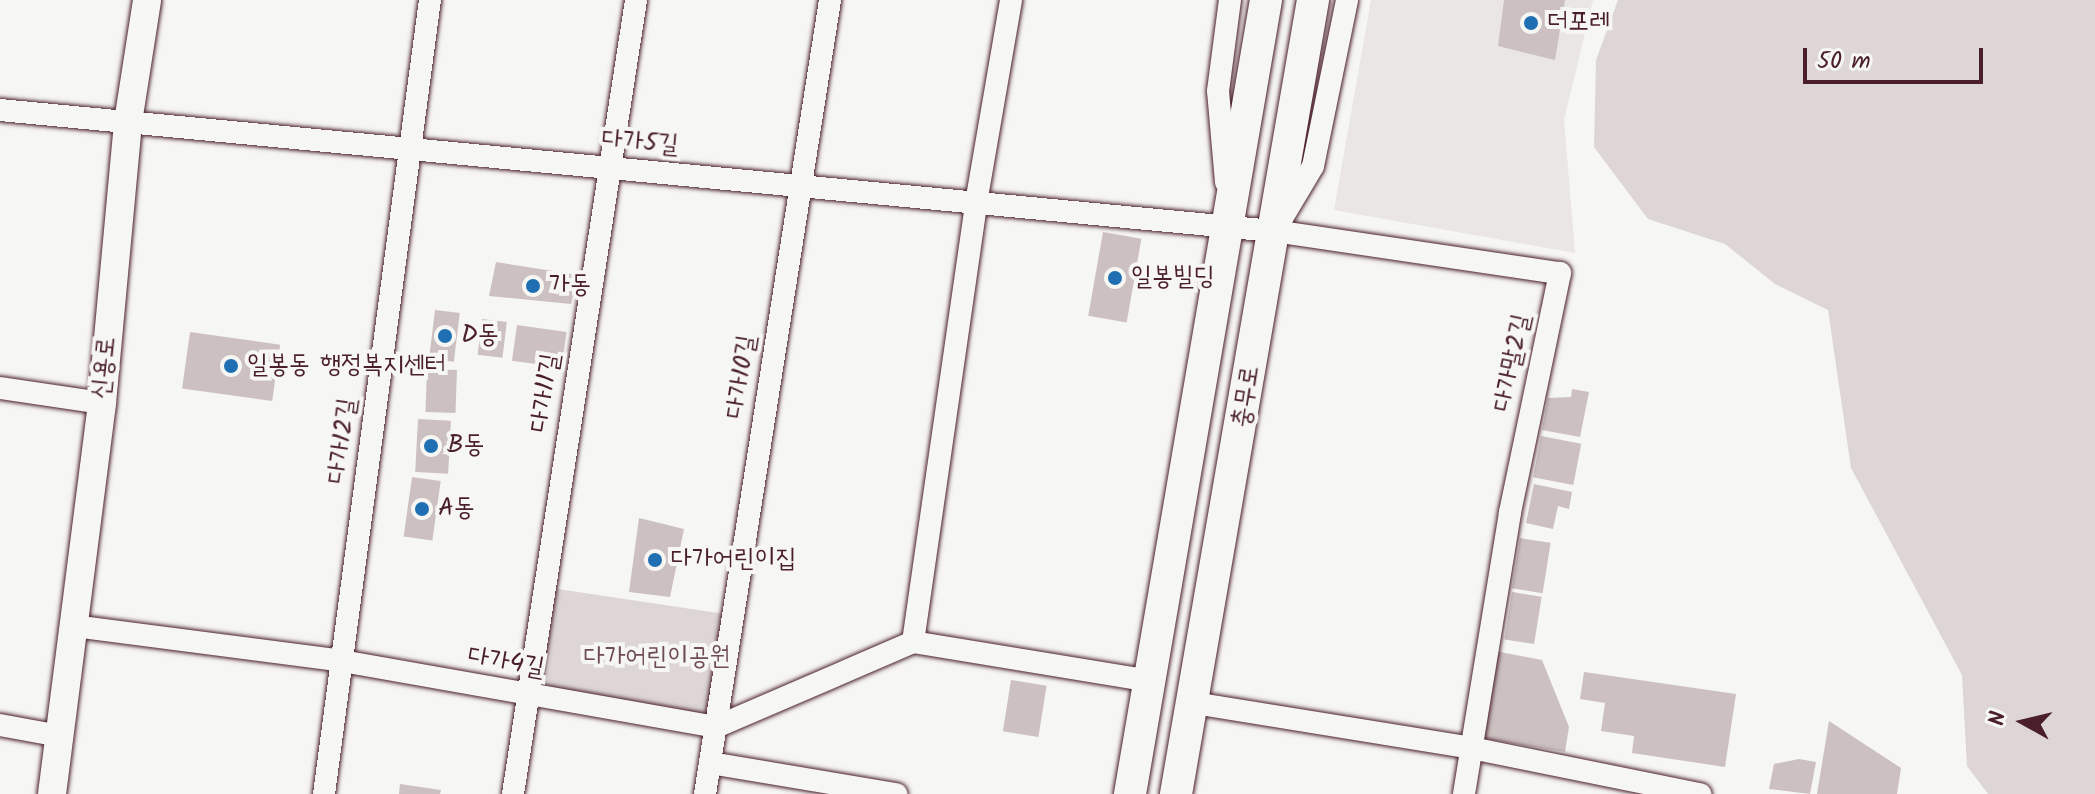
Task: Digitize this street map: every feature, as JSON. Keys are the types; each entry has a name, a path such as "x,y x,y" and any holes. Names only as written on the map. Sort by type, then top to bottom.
{"main road":[{"name":"충무로","path":"1130,794 1230,227 1266,0"},
{"name":"충무로","path":"1176,794 1313,0"}],"street":[{"name":"신용로","path":"52,794 102,403 128,122 147,0"},
{"name":"다가12길","path":"324,794 430,0"},
{"name":"다가11길","path":"513,794 636,0"},
{"name":"다가10길","path":"705,794 830,0"},
{"path":"913,642 976,203 1011,0"},
{"path":"1230,0 1218,91 1230,227"},
{"path":"1274,231 1313,166 1347,0"},
{"name":"다가5길","path":"0,110 1274,231"},
{"name":"다가말2길","path":"1274,231 1560,273 1510,513 1464,794"},
{"path":"0,388 102,403"},
{"name":"다가4길","path":"74,626 342,661 716,727"},
{"path":"716,727 913,642 1150,681"},
{"path":"1194,703 1471,748 1700,794"},
{"path":"0,725 60,736"},
{"path":"710,763 896,794"}],"shaded area":[{"path":"1371,0 1593,0 1564,120 1575,253 1334,210"}],"green space":[{"path":"1618,0 2095,0 2095,794 1988,794 1967,766 1962,675 1851,468 1828,310 1775,284 1725,244 1648,219 1594,147 1596,60"},
{"name":"다가어린이공원","path":"551,588 725,614 713,706 697,719 549,692 538,678"}],"building":[{"name":"더포레","path":"1504,0 1565,0 1555,60 1498,46"},
{"name":"일봉빌딩","path":"1103,232 1141,239 1127,322 1088,316"},
{"name":"가동","path":"496,262 578,275 571,304 489,296"},
{"name":"D동","path":"435,310 460,313 454,362 429,359"},
{"path":"482,319 507,322 502,358 478,355"},
{"path":"517,325 567,332 562,368 512,361"},
{"name":"일봉동 행정복지센터","path":"190,332 280,345 272,401 182,388"},
{"path":"427,369 457,370 455,413 425,412"},
{"path":"1572,389 1589,392 1580,437 1542,430 1548,398 1571,397"},
{"name":"B동","path":"418,419 451,421 448,474 415,472"},
{"path":"1541,436 1581,444 1573,485 1533,477"},
{"name":"A동","path":"412,477 441,481 432,540 404,536"},
{"path":"1534,484 1572,492 1569,509 1558,506 1553,529 1526,523"},
{"name":"다가어린이집","path":"639,518 684,529 670,597 629,592"},
{"path":"1520,538 1551,543 1543,593 1512,588"},
{"path":"1512,592 1542,597 1534,644 1504,639"},
{"path":"1490,650 1542,660 1569,727 1565,752 1474,737"},
{"path":"1584,672 1736,694 1725,767 1632,753 1634,736 1601,731 1605,703 1580,699"},
{"path":"1011,680 1047,686 1038,737 1003,731"},
{"path":"1829,721 1901,768 1897,794 1817,794"},
{"path":"1799,759 1816,762 1810,794 1769,789 1774,764"},
{"path":"400,784 441,790 440,794 399,794"}],"place":[{"name":"더포레","path":"1531,23"},
{"name":"일봉빌딩","path":"1115,278"},
{"name":"가동","path":"533,286"},
{"name":"D동","path":"445,336"},
{"name":"일봉동 행정복지센터","path":"231,366"},
{"name":"B동","path":"431,446"},
{"name":"A동","path":"422,509"},
{"name":"다가어린이집","path":"655,560"}]}
